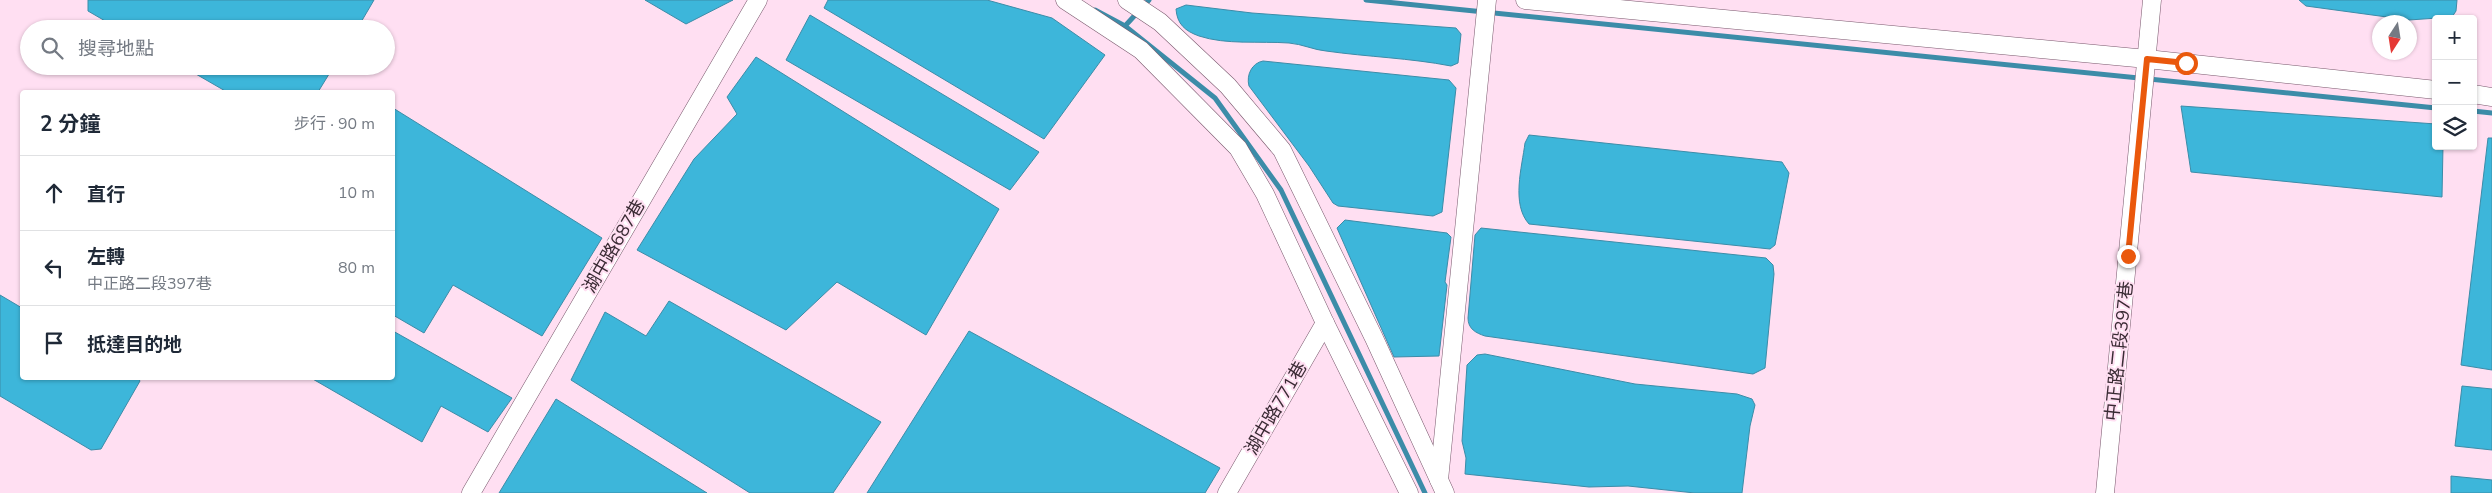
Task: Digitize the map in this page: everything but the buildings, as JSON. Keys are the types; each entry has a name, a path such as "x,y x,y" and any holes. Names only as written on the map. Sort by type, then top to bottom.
{"street":[{"name":"湖中路687巷","path":"471,493 758,0"},
{"path":"1065,0 1140,50 1238,148 1265,194 1325,323 1409,493"},
{"path":"1127,0 1160,22 1228,86 1282,150 1374,338 1442,487"},
{"path":"1442,487 1488,0"},
{"path":"1525,0 2147,59 2432,90"},
{"name":"中正路二段397巷","path":"2105,493 2152,0"},
{"path":"2477,94 2492,96"},
{"name":"湖中路771巷","path":"1227,493 1325,323"}],"water":[{"path":"88,0 374,0 362,20 104,20 88,11"},
{"path":"645,0 733,0 686,24"},
{"path":"828,0 987,0 1052,18 1105,55 1044,139 824,8"},
{"path":"2299,0 2457,0 2456,11 2453,15 2432,15 2432,18 2417,19 2417,15 2372,15 2306,6"},
{"path":"1186,5 1252,13 1456,28 1461,34 1458,63 1451,66 1357,55 1289,43 1232,42 1209,39 1190,32 1180,23 1176,9"},
{"path":"810,15 1039,152 1010,190 786,60"},
{"path":"756,57 999,209 926,335 837,282 786,330 637,250 694,159 737,114 727,97"},
{"path":"1263,61 1449,80 1456,88 1442,212 1433,216 1338,206 1333,203 1309,166 1249,86 1248,78 1251,70 1256,64"},
{"path":"198,75 328,75 319,90 224,90"},
{"path":"2181,106 2432,124 2432,150 2443,150 2442,197 2191,172"},
{"path":"395,109 602,238 542,336 453,285 424,333 395,316"},
{"path":"1529,135 1782,162 1789,173 1775,245 1770,249 1529,224 1520,206 1519,185 1525,143"},
{"path":"2488,138 2492,138 2492,370 2461,365"},
{"path":"1345,220 1447,233 1451,237 1439,356 1394,357 1337,228"},
{"path":"1481,228 1766,258 1773,265 1774,274 1765,368 1753,374 1485,336 1473,330 1468,322 1475,235"},
{"path":"0,295 20,307 20,380 140,381 101,449 91,450 0,396"},
{"path":"669,301 881,422 833,493 750,493 571,380 605,312 646,336"},
{"path":"969,331 1220,468 1205,493 867,493"},
{"path":"395,332 512,398 488,432 441,406 422,442 314,380 395,380"},
{"path":"1485,354 1635,384 1737,394 1752,399 1755,405 1750,426 1742,493 1695,493 1628,486 1589,487 1465,474 1466,458 1462,441 1467,365 1477,355"},
{"path":"2462,386 2492,389 2492,450 2455,446"},
{"path":"556,399 707,493 499,493"},
{"path":"2451,476 2492,480 2492,493 2451,493"}],"waterway":[{"path":"1125,26 1149,0"},
{"path":"1366,0 2432,108"},
{"path":"1095,10 1125,26 1215,98 1281,190 1425,493"},
{"path":"2477,111 2492,113"}],"route":[{"path":"2128,256 2147,59 2186,63"}]}
